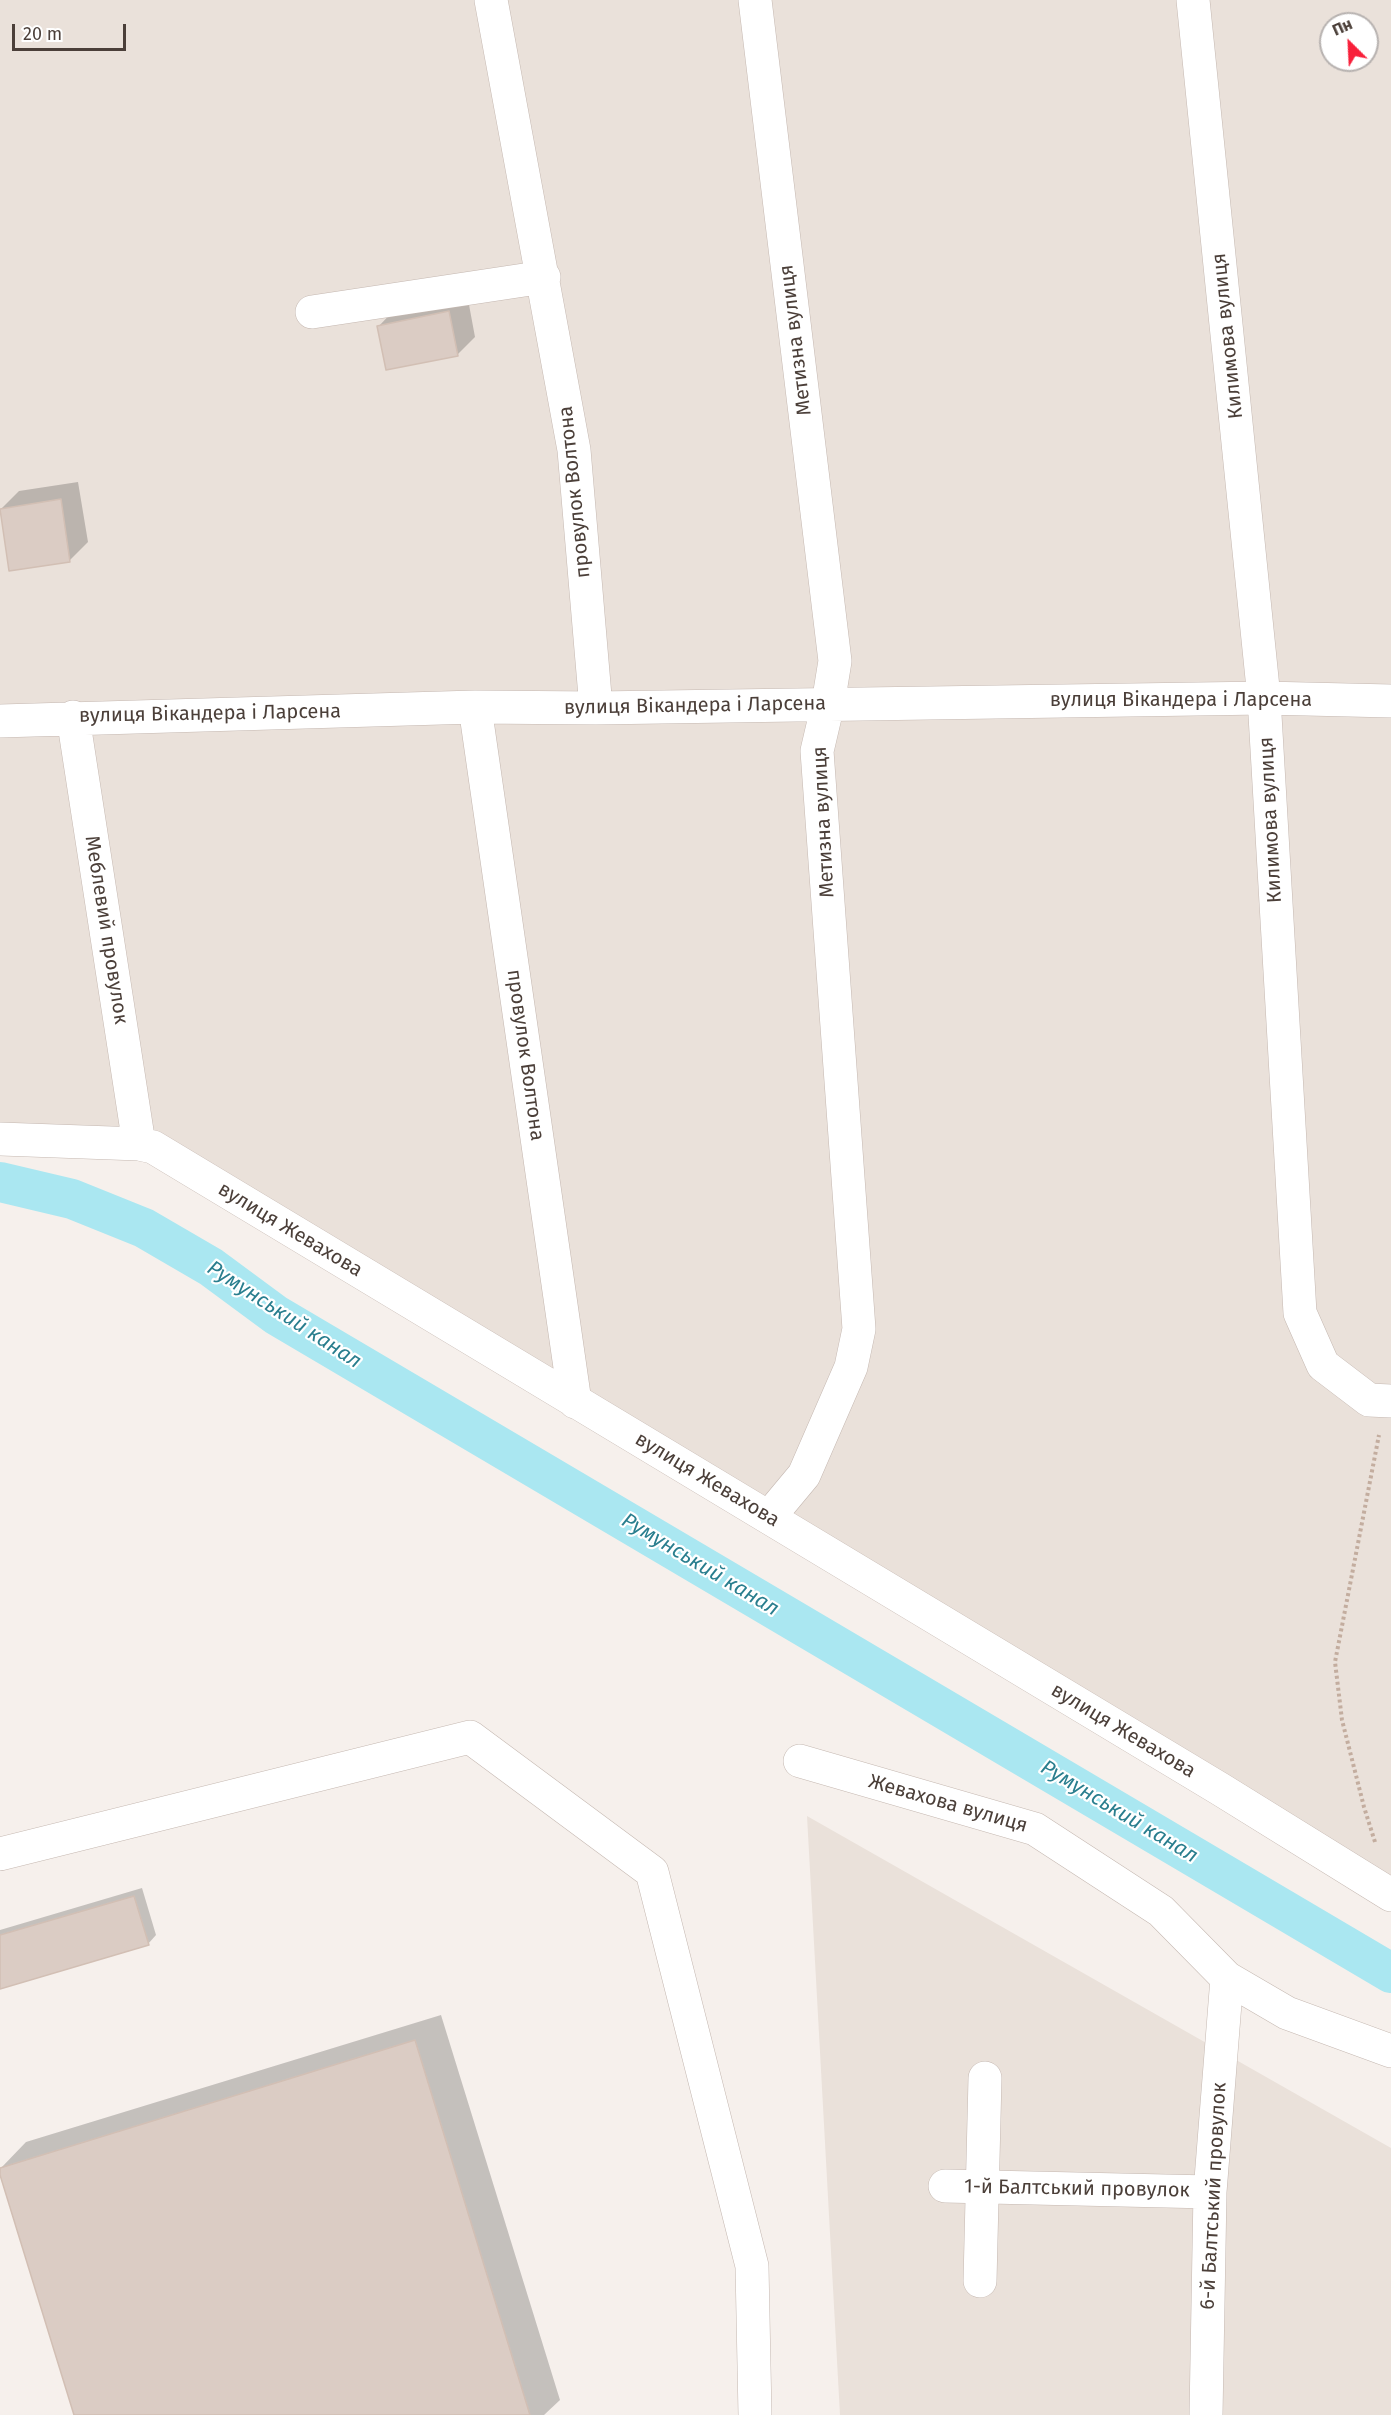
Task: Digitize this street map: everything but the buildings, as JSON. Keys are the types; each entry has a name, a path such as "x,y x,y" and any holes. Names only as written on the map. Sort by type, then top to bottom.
{"street":[{"name":"провулок Волтона","path":"491,0 544,277 574,450 596,708"},
{"name":"Метизна вулиця","path":"756,0 835,661 817,751 859,1329 851,1367 804,1475 769,1517"},
{"name":"Килимова вулиця","path":"1193,0 1264,698 1300,1314 1323,1365 1382,1401"},
{"path":"312,312 544,277"},
{"name":"вулиця Вікандера і Ларсена","path":"0,721 73,717 475,707 596,708 1264,698 1391,701"},
{"name":"провулок Волтона","path":"475,707 575,1402"},
{"name":"Меблевий провулок","path":"73,717 139,1144"},
{"name":"вулиця Жевахова","path":"0,1139 139,1144 153,1147 769,1517 1391,1895"},
{"path":"0,1854 470,1737 652,1872 752,2266 755,2415"},
{"name":"Жевахова вулиця","path":"800,1761 1035,1829 1161,1911 1227,1978 1287,2013 1391,2051"},
{"name":"6-й Балтський провулок","path":"1206,2415 1210,2192 1227,1978"},
{"path":"980,2281 985,2079"},
{"name":"1-й Балтський провулок","path":"945,2186 1210,2192"}],"path":[{"path":"1377,1847 1341,1720 1335,1662 1382,1401"}],"shaded area":[{"path":"0,0 1391,0 1391,1888 157,1132 0,1127"},
{"path":"807,1816 1391,2148 1391,2415 840,2415"}],"waterway":[{"name":"Румунський канал","path":"0,1182 72,1199 144,1228 211,1267 276,1315 1391,1973"}]}
